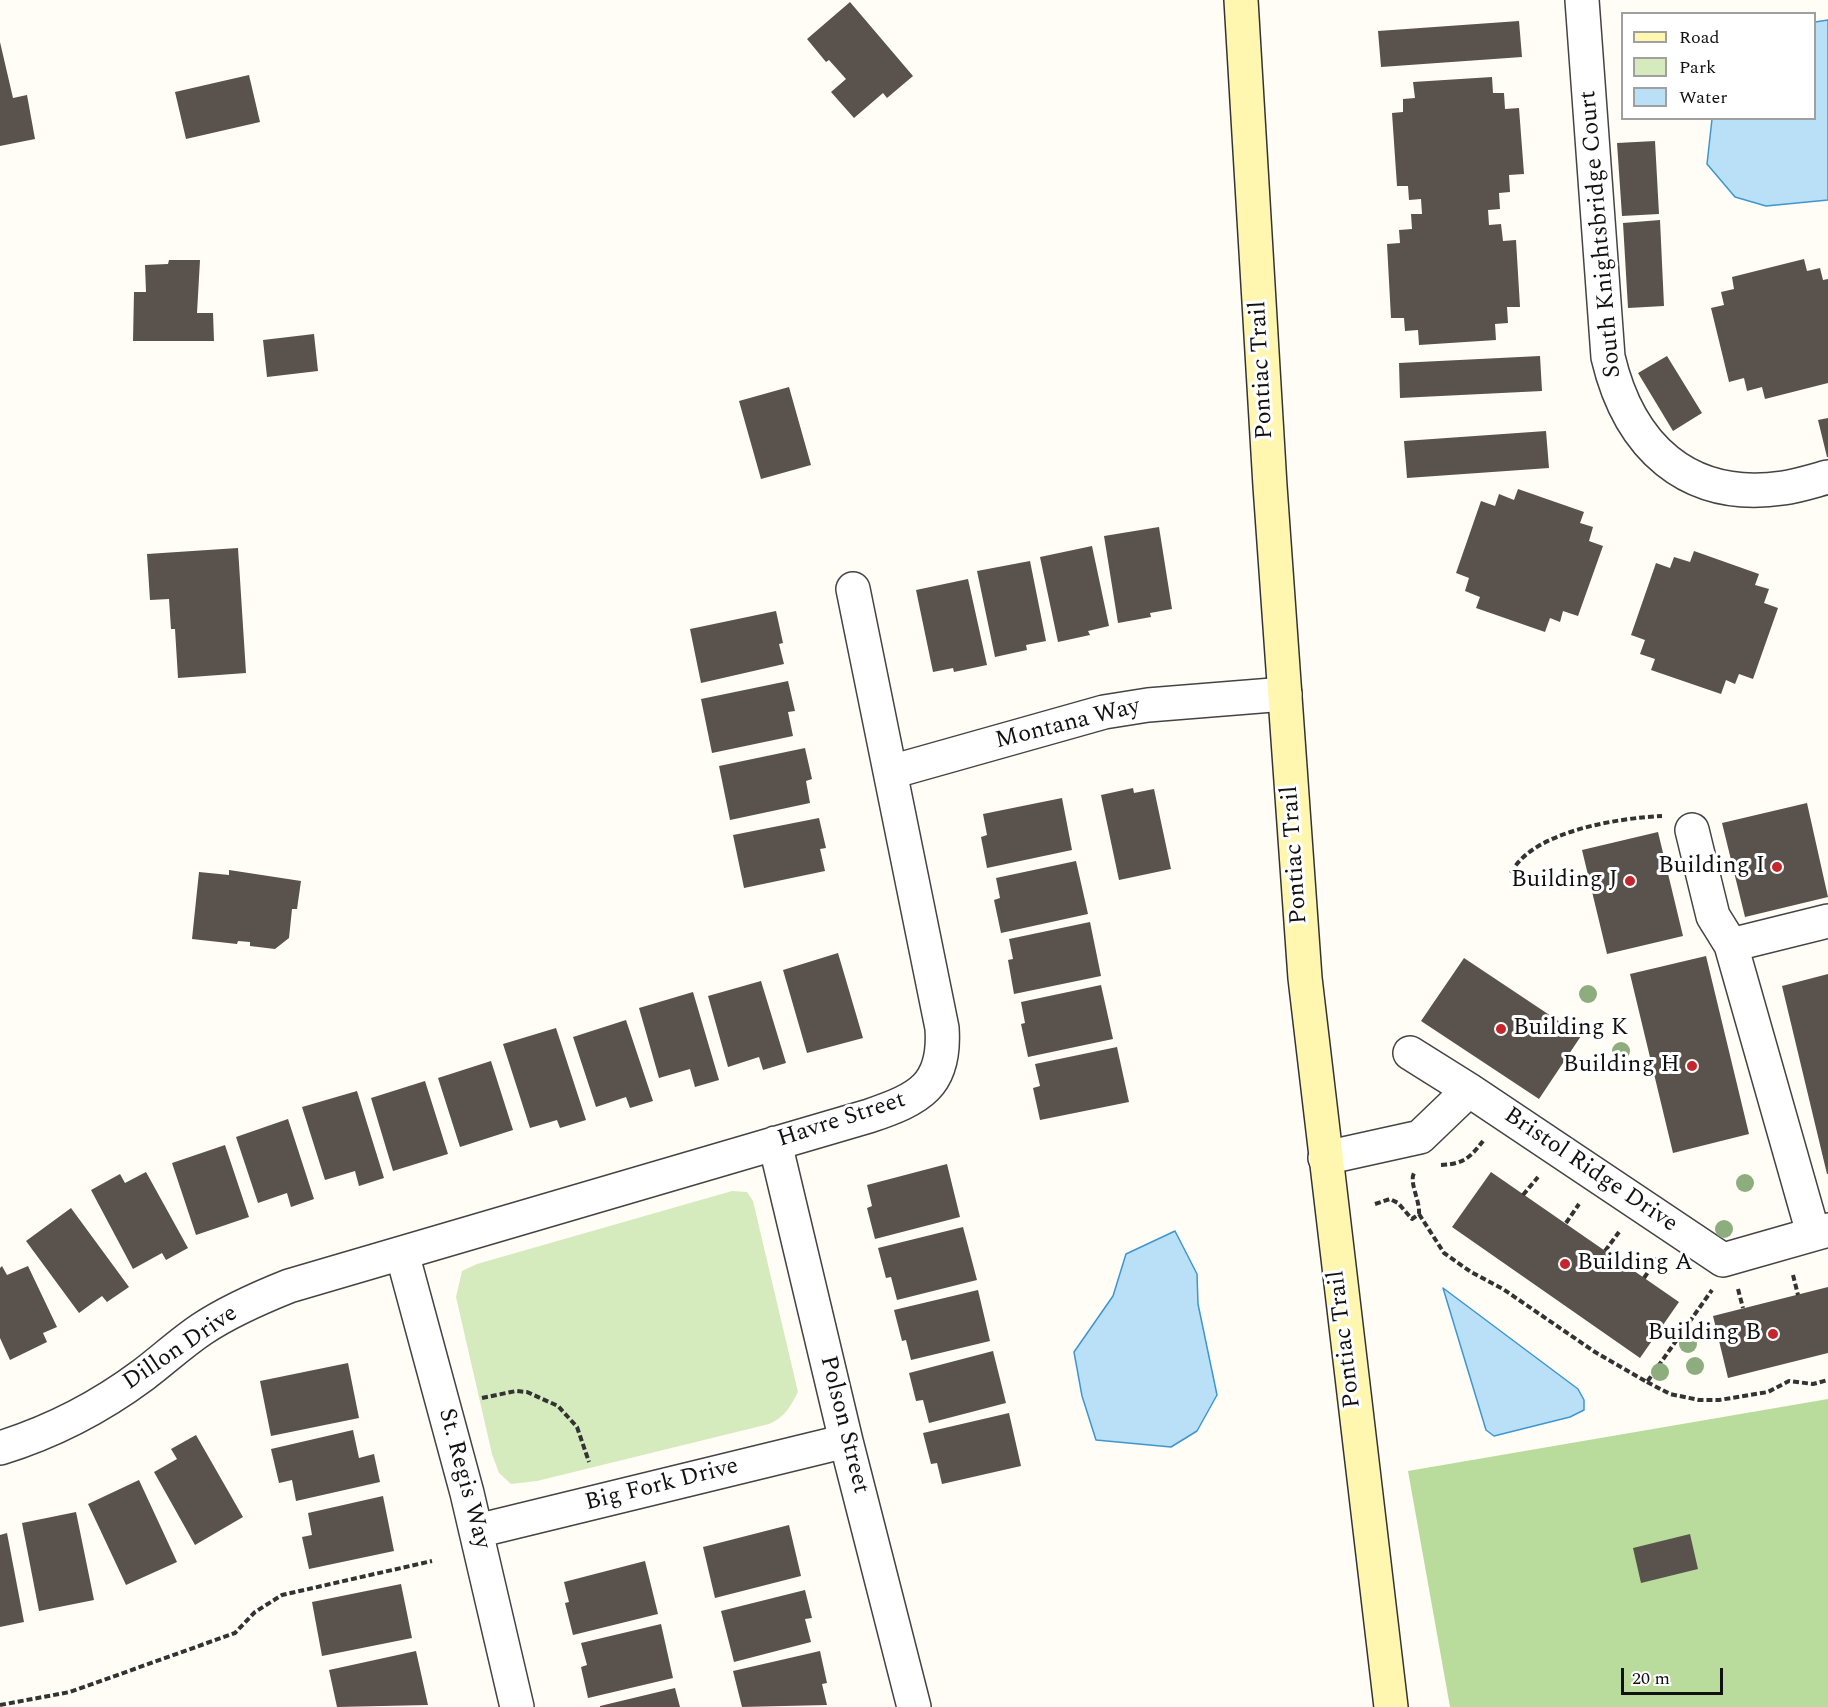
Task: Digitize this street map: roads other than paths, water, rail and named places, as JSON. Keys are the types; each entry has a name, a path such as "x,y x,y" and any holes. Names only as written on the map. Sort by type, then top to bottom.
{"main road":[{"name":"Pontiac Trail","path":"1241,0 1267,440 1305,978 1390,1707"}],"street":[{"name":"South Knightsbridge Court","path":"1581,0 1608,357 1615,387 1648,445 1674,469 1702,480 1739,489 1783,489 1828,477"},
{"name":"Havre Street","path":"402,1253 901,1105 916,1097 936,1074 941,1062 942,1028 853,589"},
{"name":"Montana Way","path":"891,772 1104,712 1148,705 1285,694"},
{"name":"Bristol Ridge Drive","path":"1410,1053 1723,1260 1821,1232 1731,945 1713,916 1679,823"},
{"path":"1731,945 1828,921"},
{"path":"1325,1158 1420,1137 1469,1090"},
{"name":"Polson Street","path":"775,1143 846,1441 914,1707"},
{"name":"Dillon Drive","path":"0,1448 46,1432 74,1419 134,1381 203,1328 234,1310 289,1286 402,1253"},
{"name":"St. Regis Way","path":"402,1253 477,1531 517,1707"},
{"name":"Big Fork Drive","path":"477,1531 846,1441"}],"water":[{"path":"1828,20 1828,200 1766,206 1735,197 1707,164 1712,120 1816,120 1816,22"},
{"path":"1175,1231 1197,1274 1198,1304 1217,1395 1197,1431 1171,1447 1096,1440 1082,1396 1074,1352 1113,1296 1126,1254"},
{"path":"1443,1288 1578,1389 1584,1400 1584,1410 1570,1417 1494,1436 1486,1430"}],"place":[{"name":"Building I","path":"1777,867"},
{"name":"Building J","path":"1630,881"},
{"name":"Building K","path":"1501,1029"},
{"name":"Building H","path":"1692,1066"},
{"name":"Building A","path":"1565,1264"},
{"name":"Building B","path":"1773,1334"}]}
